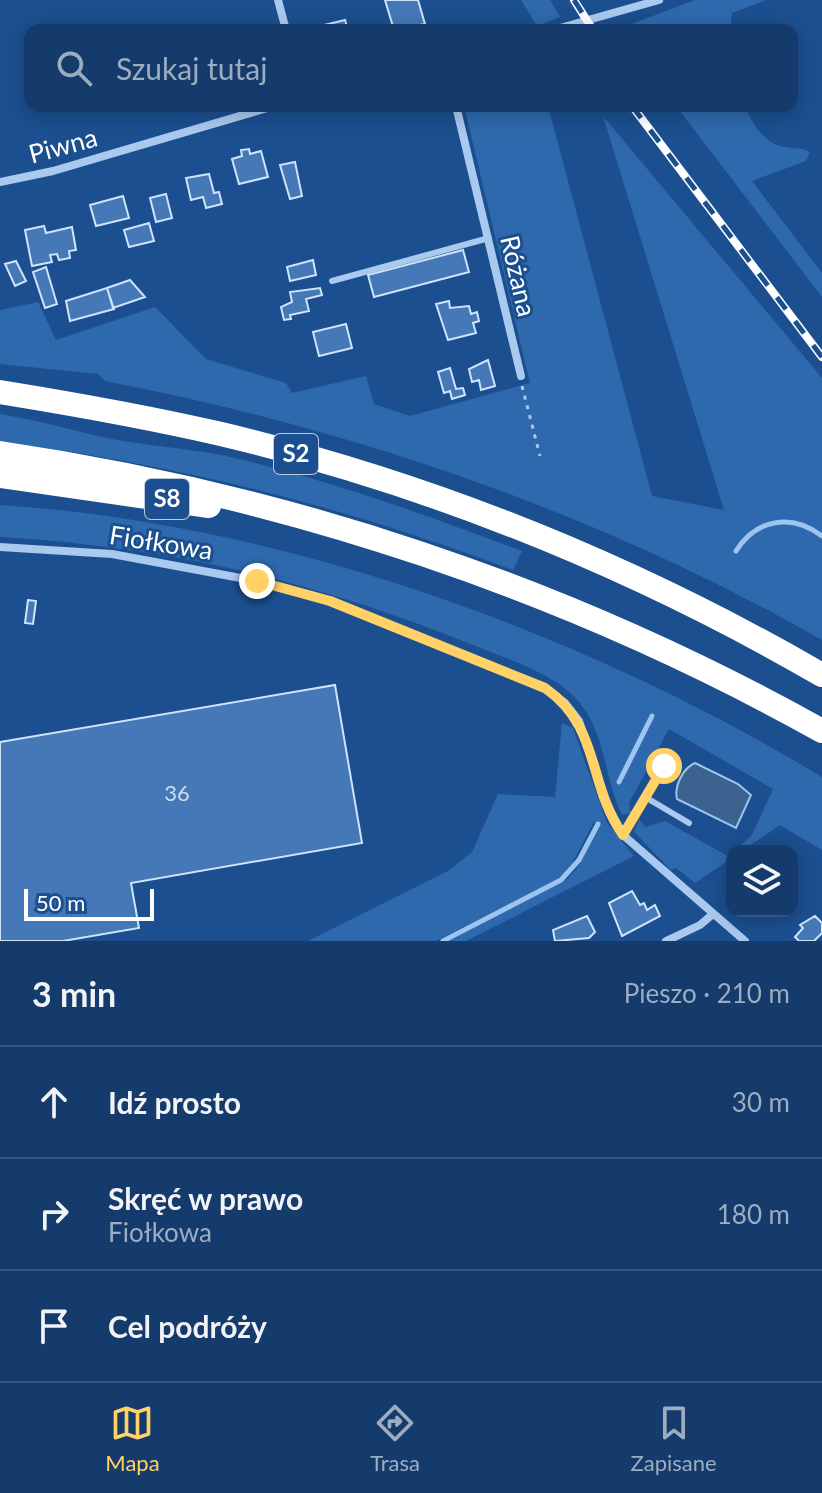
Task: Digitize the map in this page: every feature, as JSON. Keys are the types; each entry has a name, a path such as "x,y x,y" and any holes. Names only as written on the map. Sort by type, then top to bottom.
{"highway":[{"path":"0,392 102,409"},
{"name":"S2","path":"0,401 102,409 221,434 345,467 485,515 607,565 744,632 822,675"},
{"name":"S2","path":"0,453 176,483 333,527 509,584 600,621 756,695 822,731"},
{"name":"S8","path":"0,476 107,489 333,527"}],"street":[{"path":"278,0 284,24"},
{"path":"576,24 659,0"},
{"name":"Piwna","path":"0,182 53,171 254,112"},
{"name":"Różana","path":"458,112 521,376"},
{"name":"Fiołkowa","path":"0,547 112,554 257,581 330,601 520,675 557,696 579,721 607,805 623,835 745,941"},
{"path":"666,941 700,925 713,914"}],"lane":[{"path":"332,281 489,238"},
{"path":"623,835 664,766"},
{"path":"645,797 689,823"}],"path":[{"path":"521,376 540,456"}],"shaded area":[{"path":"521,0 550,0 560,17 536,24"},
{"path":"695,0 766,0 732,13 731,24 632,24"},
{"path":"465,112 550,112 652,496 724,510 603,116 822,378 822,640 738,594 651,553 564,515 474,481 292,424 105,381 98,374 0,364 0,310 38,302 56,340 155,307 206,359 286,383 292,393 366,376 374,404 410,416 530,383"},
{"path":"681,112 748,112 755,126 771,142 810,152 806,161 752,181 822,273 822,297"},
{"path":"0,414 107,438 222,455 275,468 382,500 522,551 513,570 386,526 261,491 133,463 0,442"},
{"path":"0,505 106,516 213,535 320,561 426,593 531,632 632,676 729,724 822,777 822,850 780,825 751,845 741,845 752,835 773,789 669,729 629,803 631,813 622,815 595,728 569,692 544,675 414,622 298,585 183,559 124,549 0,537"},
{"path":"562,723 573,728 607,823 634,856 466,941 449,941 566,880 578,867 599,827 594,822 573,862 559,879 436,941 308,941 448,871 472,852 498,794 555,797"},
{"path":"695,763 738,784 751,795 736,828 677,799 680,778"},
{"path":"639,819 645,827 665,821 726,855 726,862 695,883 676,868 671,870 634,832"}],"building":[{"path":"385,0 418,0 425,24 392,24"},
{"path":"249,149 250,154 261,151 268,177 239,184 232,159 242,156 241,150"},
{"path":"295,162 302,196 290,199 280,165"},
{"path":"209,174 214,193 219,192 222,204 206,208 203,197 191,200 186,178"},
{"path":"166,194 172,218 156,222 150,198"},
{"path":"123,196 129,218 96,226 90,205"},
{"path":"149,223 154,241 129,247 124,230"},
{"path":"44,226 46,233 72,227 76,250 69,251 70,258 59,260 57,254 50,255 52,262 32,266 25,230"},
{"path":"463,250 469,272 374,297 368,275"},
{"path":"313,260 316,275 290,281 287,267"},
{"path":"16,261 26,281 15,286 5,264"},
{"path":"46,267 57,304 45,308 33,272"},
{"path":"130,280 145,297 113,308 107,288"},
{"path":"107,288 114,309 70,321 66,301"},
{"path":"320,288 322,295 306,299 309,311 290,315 291,319 284,320 281,307 292,302 290,292"},
{"path":"449,301 450,308 469,306 471,314 477,312 479,321 473,323 476,333 448,340 436,304"},
{"path":"346,324 352,348 319,356 313,332"},
{"path":"488,360 495,386 481,390 479,380 472,382 469,369"},
{"path":"450,368 456,389 463,388 465,395 452,399 450,391 444,393 438,372"},
{"path":"28,600 36,601 33,624 25,623"},
{"path":"335,685 362,843 131,883 139,928 63,941 0,941 0,742"},
{"path":"632,891 640,905 644,903 647,910 655,905 660,916 622,936 609,903"},
{"path":"587,916 595,932 589,938 555,941 553,930"},
{"path":"815,916 822,923 822,933 814,941 799,941 795,937 803,928 800,925"}],"waterway":[{"path":"736,551 754,532 775,523 798,524 822,536"},
{"path":"619,782 652,716"},
{"path":"443,941 561,880 579,860 598,824"}],"railway":[{"path":"574,0 589,24"},
{"path":"637,112 822,357"}],"route":[{"path":"257,581 330,601 505,669 557,696 572,710 586,735 599,784 623,835 664,766"}]}
